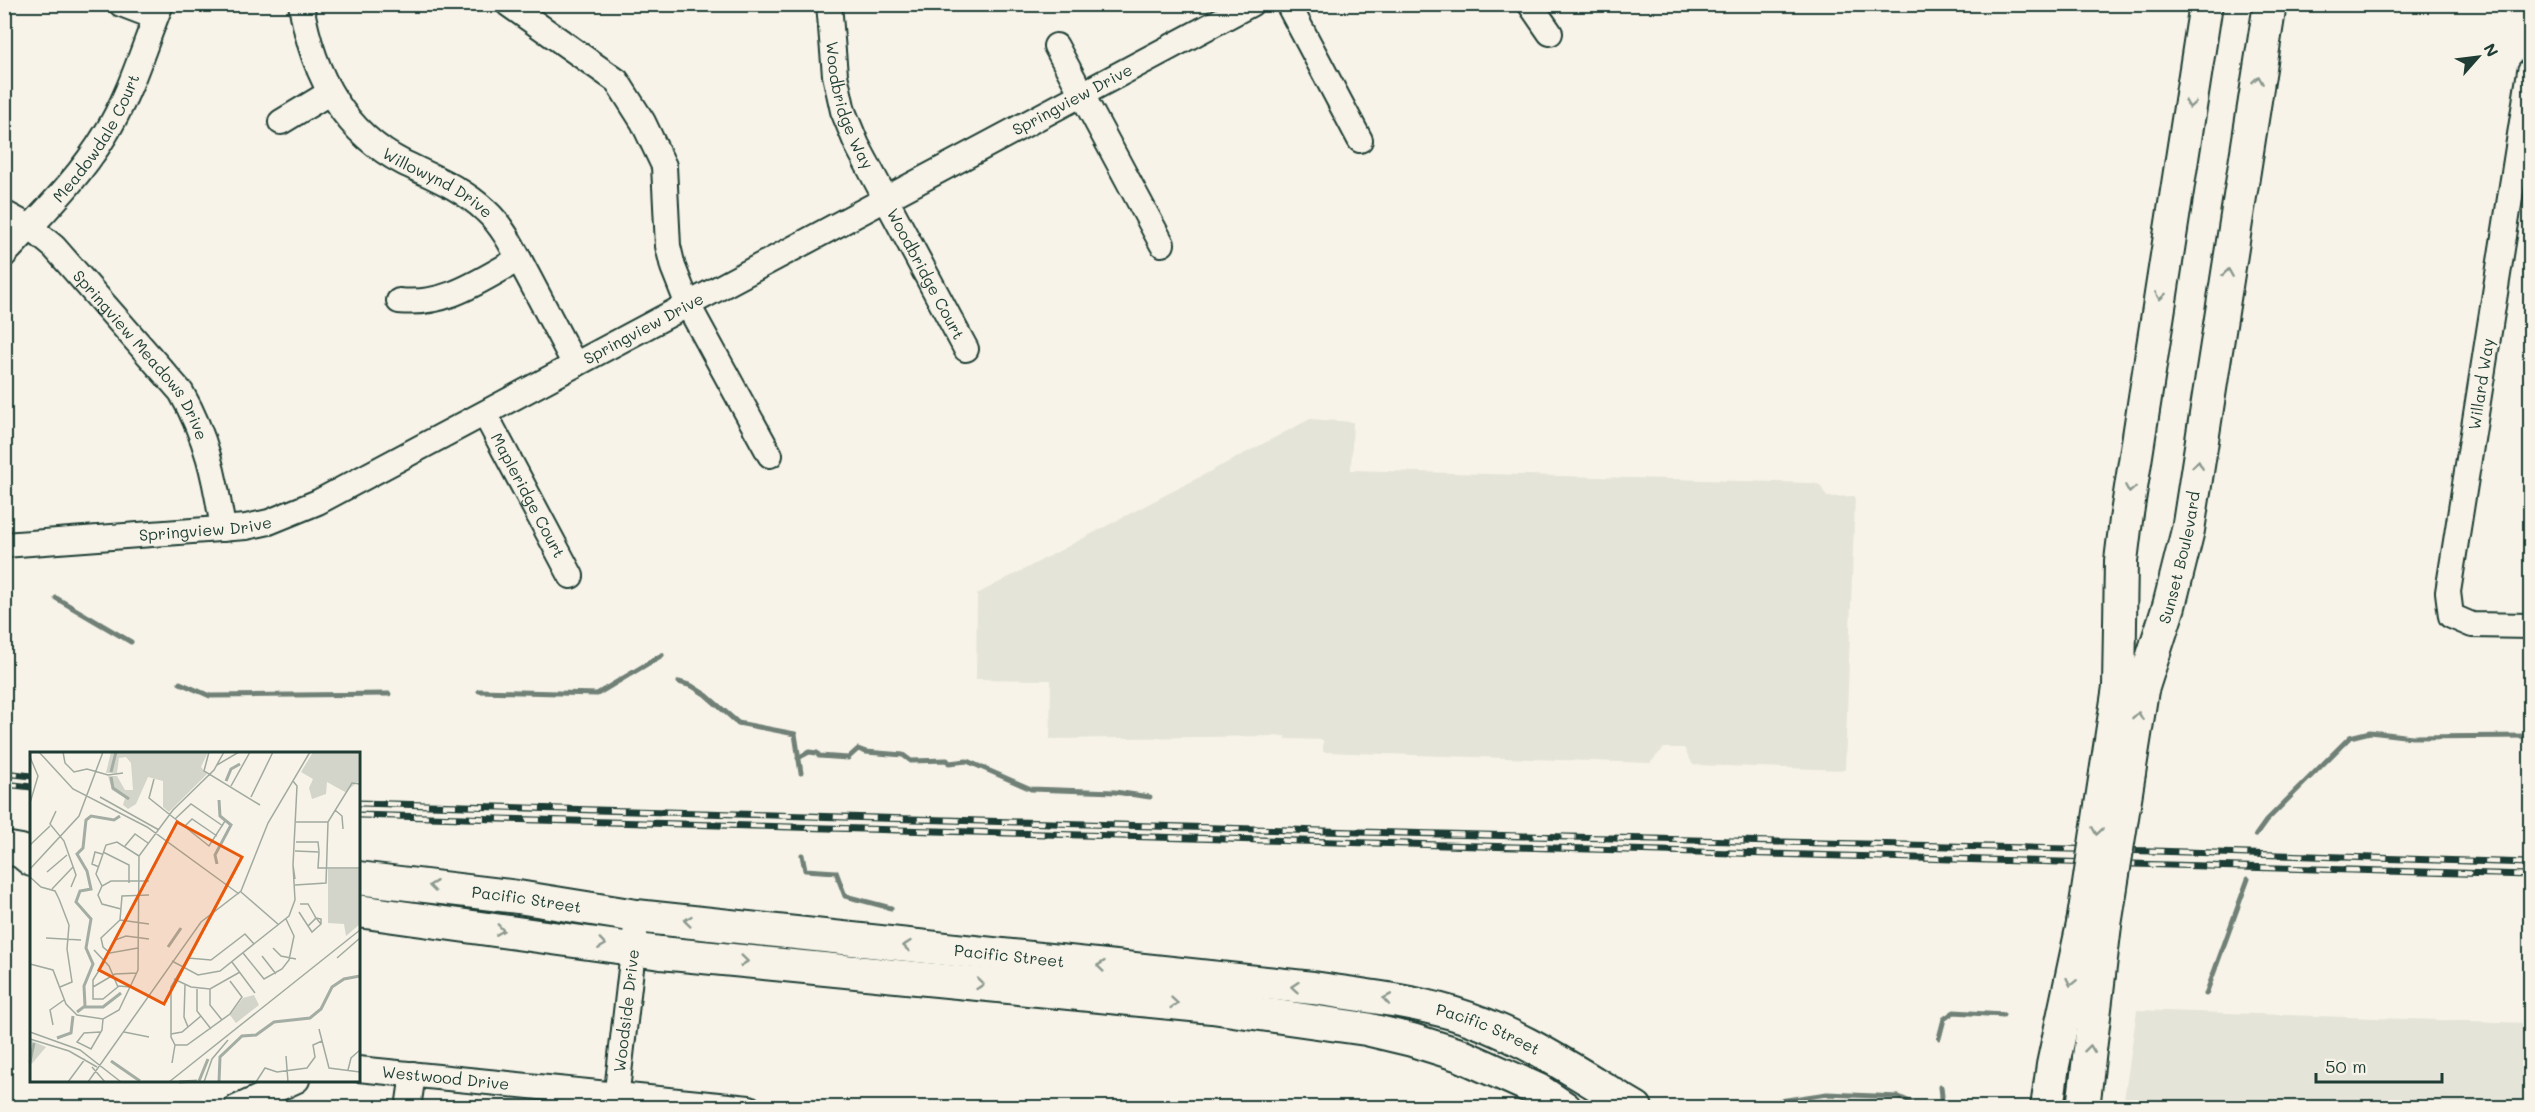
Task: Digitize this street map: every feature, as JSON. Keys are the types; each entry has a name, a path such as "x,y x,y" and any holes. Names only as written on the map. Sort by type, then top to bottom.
{"main road":[{"name":"Sunset Boulevard","path":"2118,773 2119,593 2124,530 2206,4"},
{"name":"Sunset Boulevard","path":"2083,1107 2094,925 2118,773 2169,606 2188,530 2270,4"},
{"path":"4,836 30,839"},
{"path":"4,848 21,851 30,858"},
{"path":"4,868 30,871"},
{"path":"360,894 374,895 374,879"},
{"name":"Pacific Street","path":"374,879 1213,993 1412,1040 1460,1055 1538,1090 1565,1107"},
{"name":"Pacific Street","path":"360,911 634,949 1213,993 1390,999 1451,1013 1541,1050 1636,1107"},
{"name":"Sunset Boulevard","path":"2047,1107 2053,1065 2094,925"},
{"path":"1412,1040 1421,1007"},
{"path":"1538,1090 1562,1082 1600,1107"}],"street":[{"path":"121,4 158,11"},
{"name":"Willowynd Drive","path":"301,4 305,33 329,93 352,122 379,146 402,162 445,181 470,196 489,212 505,234 575,365"},
{"path":"508,4 617,81 643,122 664,166 668,246 673,267 688,304 770,455"},
{"name":"Woodbridge Way","path":"828,4 835,75 843,111 856,145 885,199"},
{"name":"Springview Drive","path":"4,545 223,529 269,522 318,502 1251,4"},
{"path":"1288,4 1360,140"},
{"path":"1530,4 1550,33"},
{"name":"Meadowdale Court","path":"4,255 72,180 104,136 129,88 158,11"},
{"path":"1056,46 1162,244"},
{"name":"Willard Way","path":"2530,71 2526,127 2448,592 2451,616 2472,625 2530,626"},
{"path":"281,122 329,93"},
{"name":"Woodbridge Court","path":"885,199 966,349"},
{"name":"Springview Meadows Drive","path":"4,213 30,227 54,247 181,392 206,444 214,472 223,529"},
{"path":"399,301 421,304 449,297 519,260"},
{"name":"Mapleridge Court","path":"485,414 571,576"},
{"name":"Woodside Drive","path":"616,1101 636,916"},
{"name":"Westwood Drive","path":"360,1069 616,1101 749,1107"},
{"path":"408,1107 413,1074"},
{"path":"236,1107 292,1082"}],"shaded area":[{"path":"1310,419 1353,422 1351,470 1812,483 1820,485 1827,497 1855,496 1845,770 1693,765 1684,748 1664,748 1650,763 1323,752 1323,740 1286,739 1285,736 1050,739 1051,680 976,679 977,594"},
{"path":"2137,1010 2530,1023 2530,1107 2123,1107"}],"waterway":[{"path":"56,598 131,642"},
{"path":"479,691 597,694 662,655"},
{"path":"679,682 692,686 706,695 738,723 795,734 801,773"},
{"path":"180,683 210,696 389,694"},
{"path":"2256,835 2266,821 2350,737 2370,732 2412,737 2530,736"},
{"path":"798,758 809,752 817,753 819,756 848,758 858,749 866,752 903,755 911,761 947,760 949,763 967,761 1031,789 1115,792 1150,797"},
{"path":"802,855 805,870 836,872 845,896 891,908"},
{"path":"2206,994 2248,879"},
{"path":"1939,1038 1944,1019 1954,1012 2003,1015"},
{"path":"1939,1108 1942,1096 1941,1087"},
{"path":"1767,1108 1773,1102 1827,1094 1899,1097 1923,1108"}],"railway":[{"path":"4,773 30,776"},
{"path":"4,784 30,787"},
{"path":"360,803 2530,863"},
{"path":"360,815 2530,875"}]}
